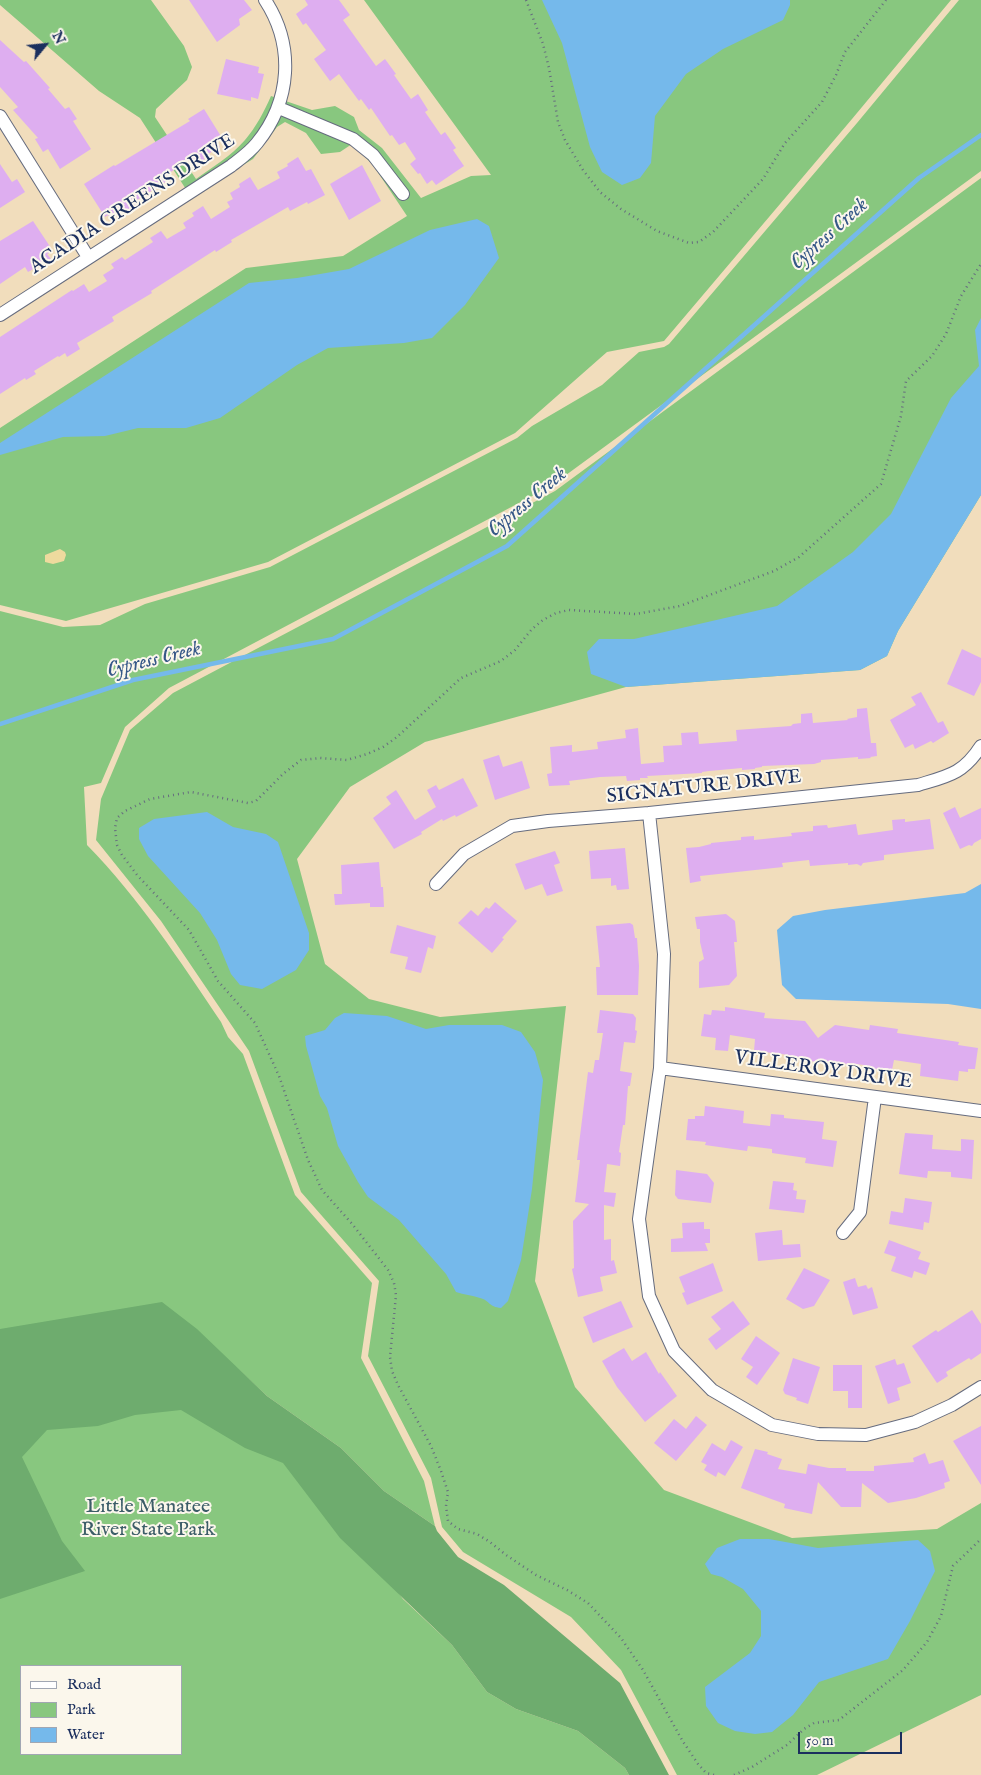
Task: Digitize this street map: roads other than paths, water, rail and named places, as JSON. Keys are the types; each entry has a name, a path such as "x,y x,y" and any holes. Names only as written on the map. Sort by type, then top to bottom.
{"street":[{"name":"ACADIA GREENS DRIVE","path":"0,315 238,160 256,145 279,108 286,77 286,61 280,30 265,0"},
{"path":"279,108 353,139 373,155 403,194"},
{"path":"0,116 88,257"},
{"name":"SIGNATURE DRIVE","path":"436,884 464,854 512,826 918,785 951,775 971,761 981,746"},
{"path":"649,813 664,954 660,1068 639,1219 648,1296 674,1350 712,1390 772,1425 818,1434 866,1435 915,1422 952,1405 981,1387"},
{"name":"VILLEROY DRIVE","path":"660,1068 981,1111"},
{"path":"843,1233 860,1212 875,1097"}],"water":[{"path":"542,0 790,0 790,5 783,20 723,49 686,74 655,116 651,163 640,178 622,185 602,172 590,147 562,43"},
{"path":"477,219 489,226 499,258 465,305 432,338 404,343 328,348 297,365 220,418 186,428 138,428 105,436 63,437 0,455 0,443 249,283 297,278 349,269 430,230"},
{"path":"981,318 981,495 898,631 887,656 860,670 626,687 591,674 587,652 599,639 634,639 777,606 853,552 891,514 951,398 979,366 975,330"},
{"path":"207,812 233,827 266,834 278,842 309,933 309,950 296,970 262,989 240,985 231,974 217,940 200,913 148,856 139,839 139,828 154,819"},
{"path":"981,884 981,1009 948,1004 796,999 782,985 777,930 793,916 825,910 965,893"},
{"path":"344,1013 387,1016 426,1029 449,1025 502,1025 521,1032 535,1052 543,1080 532,1189 521,1260 508,1301 501,1308 483,1299 456,1292 446,1274 399,1220 368,1197 338,1146 327,1108 320,1096 305,1036 325,1030 335,1018"},
{"path":"740,1539 769,1539 818,1548 918,1540 930,1551 935,1571 910,1621 888,1659 819,1682 793,1715 772,1732 755,1734 735,1731 718,1723 706,1706 705,1687 750,1653 761,1636 761,1611 743,1589 722,1577 711,1574 705,1564 717,1548"}],"waterway":[{"name":"Cypress Creek","path":"0,724 133,680 333,639 507,546 919,178 981,135"}],"park label":[{"name":"Little Manatee River State Park","path":"148,1520"}]}
